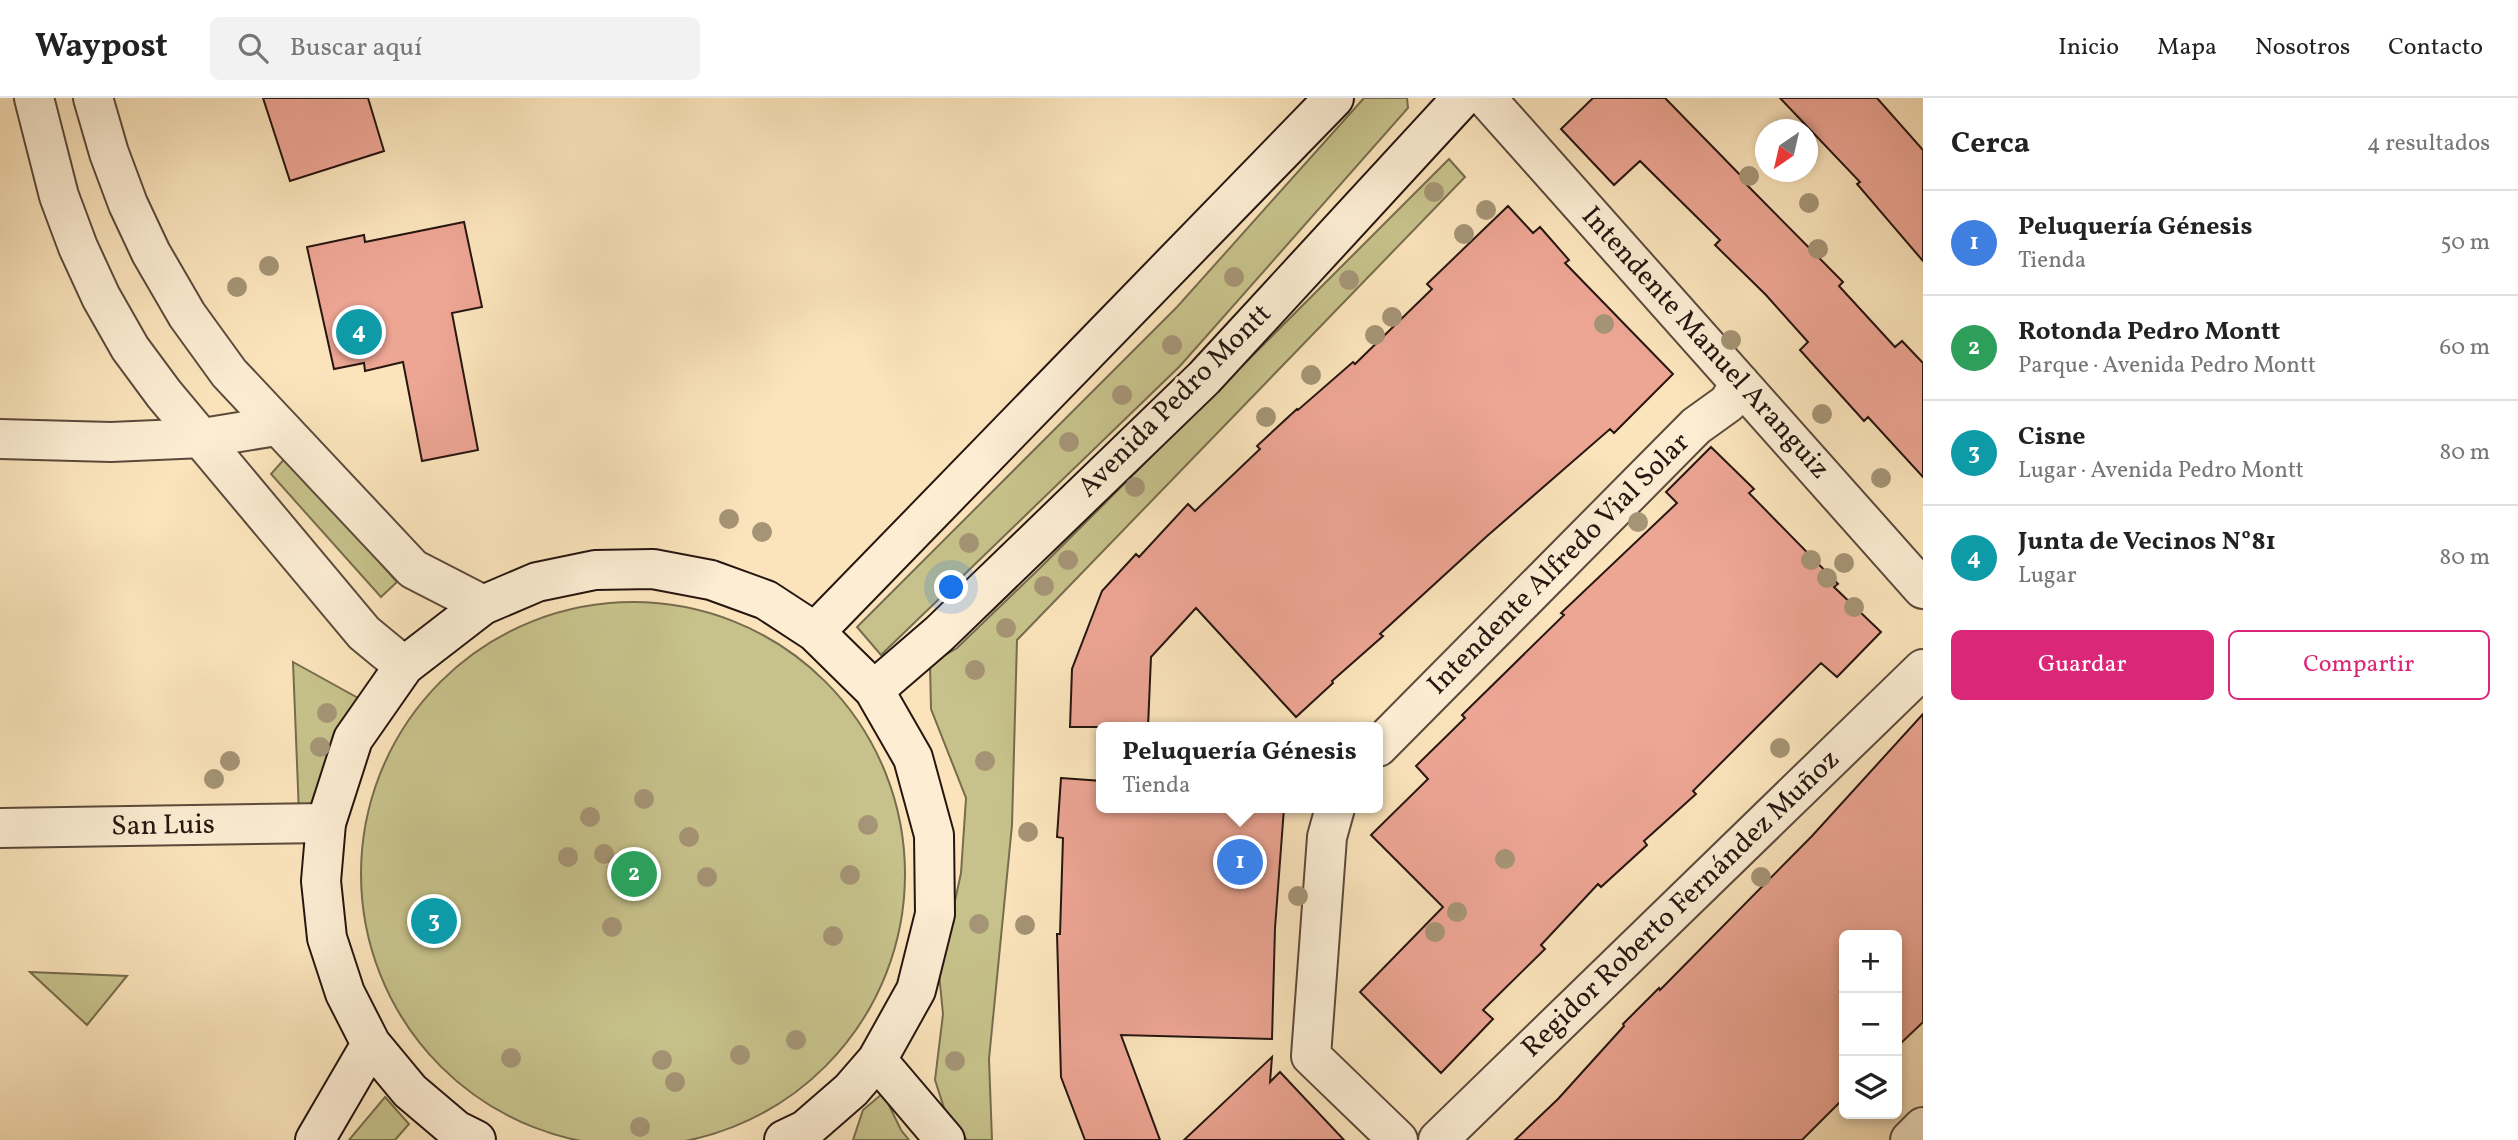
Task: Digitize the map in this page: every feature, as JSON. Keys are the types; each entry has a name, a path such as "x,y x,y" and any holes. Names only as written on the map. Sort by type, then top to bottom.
{"street":[{"path":"34,98 59,196 78,247 101,297 136,357 364,633 404,666"},
{"path":"93,98 128,204 151,253 187,315 229,373 413,569 483,605"},
{"path":"815,632 1334,98"},
{"name":"Avenida Pedro Montt","path":"874,690 939,634 1203,378 1462,98"},
{"name":"Intendente Manuel Aranguiz","path":"1486,98 1923,589"},
{"name":"Intendente Alfredo Vial Solar","path":"1383,742 1696,426 1728,403 1740,383"},
{"path":"0,439 111,442 203,438 276,425"},
{"path":"457,1137 410,1091 372,1044 345,993 327,938 321,881 326,823 353,739 404,666 483,605 537,582 595,570 653,569 711,580 766,600 815,632 874,690 913,758 934,835 935,914 916,990 877,1060 851,1090 801,1137"},
{"name":"Regidor Roberto Fernández Muñoz","path":"1438,1140 1923,669"},
{"path":"1334,813 1327,837 1311,1056 1398,1140"},
{"name":"San Luis","path":"0,828 326,823"},
{"path":"314,1140 372,1044"},
{"path":"877,1060 945,1140"},
{"path":"1910,1140 1923,1127"}],"shaded area":[{"path":"1364,98 1407,98 1408,108 1180,366 881,655 857,627 1177,307"},
{"path":"1449,159 1465,177 1017,640 1012,825 989,1059 992,1140 967,1140 945,1111 935,1080 943,1014 939,974 961,873 966,798 931,709 930,664 957,648 1040,568"},
{"path":"286,457 397,582 381,597 271,474"},
{"path":"606,603 660,603 712,613 761,634 806,664 826,681 843,701 873,746 894,795 904,847 904,901 894,953 873,1002 843,1047 826,1067 806,1084 761,1114 712,1135 686,1141 580,1141 554,1135 505,1114 460,1084 440,1067 423,1047 393,1002 372,953 362,901 362,847 372,795 393,746 423,701 440,681 460,664 505,634 554,613"},
{"path":"293,662 358,698 333,791 299,814"},
{"path":"30,972 127,976 87,1025"},
{"path":"883,1093 901,1130 909,1140 853,1140 863,1110"},
{"path":"385,1097 409,1124 395,1140 349,1140"}],"building":[{"path":"263,98 368,98 384,151 290,181"},
{"path":"1593,98 1665,98 1843,282 1839,286 1895,347 1902,341 1923,363 1923,477 1868,417 1864,421 1800,350 1808,342 1766,295 1715,245 1720,240 1640,161 1614,185 1561,129"},
{"path":"1780,98 1877,98 1923,150 1923,261 1857,184 1860,182 1818,138 1818,119 1800,119"},
{"path":"1508,206 1533,233 1540,227 1569,260 1565,263 1673,374 1614,433 1610,429 1486,537 1380,634 1383,636 1296,717 1196,608 1151,657 1148,722 1096,722 1096,727 1070,727 1072,669 1102,591 1136,554 1139,557 1188,504 1195,511 1260,449 1257,446 1297,409 1353,362 1355,364 1432,289 1427,284"},
{"path":"464,222 482,307 452,313 478,450 422,461 403,362 365,371 364,363 334,369 307,247 364,235 365,242"},
{"path":"1711,447 1754,489 1749,493 1838,584 1834,587 1881,632 1837,677 1821,663 1693,791 1696,794 1644,841 1647,845 1601,887 1598,884 1541,945 1545,949 1483,1010 1493,1019 1441,1073 1360,992 1443,907 1371,835 1428,779 1416,766 1465,718 1462,715 1564,615 1561,613 1677,503 1666,492"},
{"path":"1923,714 1923,1022 1902,1042 1902,930 1839,930 1839,1103 1802,1140 1515,1140 1558,1099 1623,1024 1812,836"},
{"path":"1061,778 1096,781 1096,813 1284,813 1275,928 1272,1039 1121,1035 1160,1140 1085,1140 1061,1077 1057,934 1060,934 1063,838 1057,837"},
{"path":"1272,1057 1270,1082 1280,1072 1344,1140 1184,1140"}],"place":[{"name":"Junta de Vecinos N°81","path":"359,332"},
{"name":"Peluquería Génesis","path":"1240,862"},
{"name":"Rotonda Pedro Montt","path":"634,874"},
{"name":"Cisne","path":"434,921"}]}
